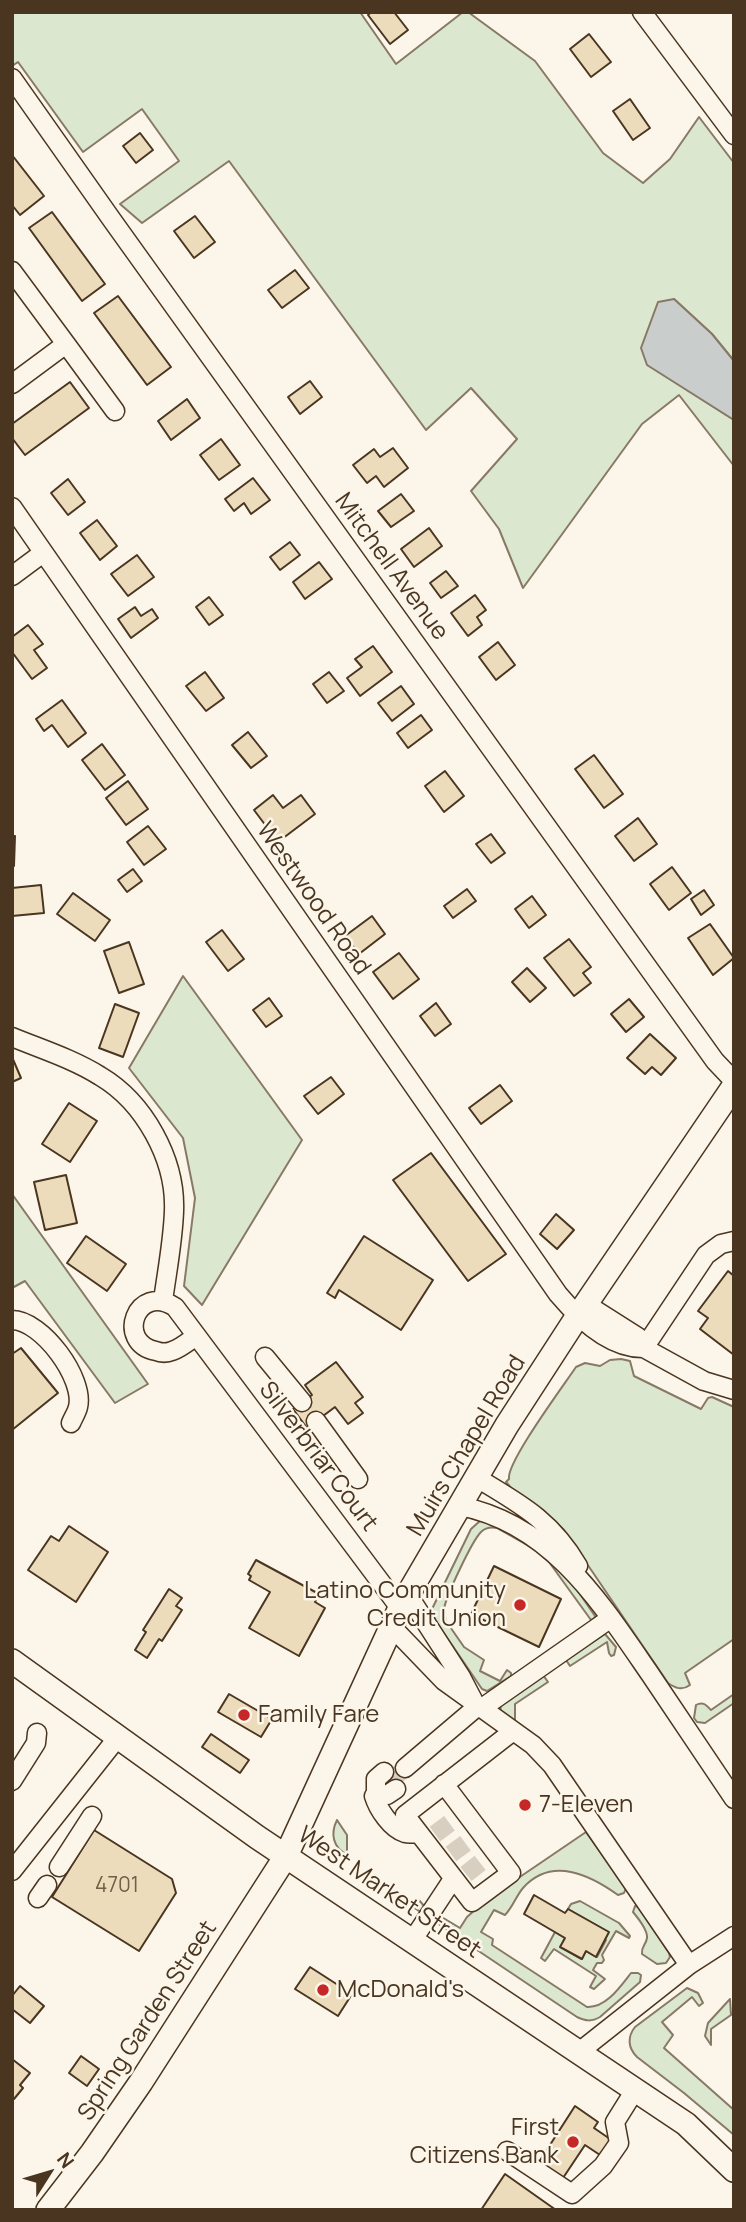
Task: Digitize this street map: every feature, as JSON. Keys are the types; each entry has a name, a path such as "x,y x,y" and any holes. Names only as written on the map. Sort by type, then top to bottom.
{"main road":[{"name":"Muirs Chapel Road","path":"286,1856 400,1610 460,1506 506,1427 734,1084"},
{"name":"West Market Street","path":"12,1661 286,1856 686,2124 734,2170"},
{"name":"Spring Garden Street","path":"48,2210 141,2082 286,1856"}],"street":[{"path":"642,12 734,135"},
{"name":"Mitchell Avenue","path":"12,78 734,1084"},
{"path":"12,271 115,411"},
{"path":"12,384 66,344"},
{"name":"Westwood Road","path":"12,507 528,1254 582,1310"},
{"path":"12,576 43,553"},
{"path":"12,1037 88,1068 111,1083 146,1122 161,1147 167,1164 174,1209 163,1301 154,1300 140,1308 133,1327 135,1336 150,1350 171,1352 196,1336"},
{"path":"644,1348 706,1255 721,1244 734,1241"},
{"name":"Silverbriar Court","path":"163,1301 175,1307 400,1610"},
{"path":"582,1310 630,1348 644,1348 704,1381 734,1390"},
{"path":"12,1320 29,1325 43,1336 70,1368 79,1406 71,1423"},
{"path":"265,1357 302,1402"},
{"path":"316,1421 358,1479"},
{"path":"477,1478 527,1508 547,1524 570,1552 598,1599 734,1798"},
{"path":"460,1506 502,1519 536,1538 568,1565 598,1599"},
{"path":"400,1610 444,1681 533,1745 552,1765 689,1965"},
{"path":"400,1610 461,1677 478,1706"},
{"path":"426,1836 405,1833 391,1823 374,1796 478,1706 611,1618"},
{"path":"12,1763 27,1740 37,1732 36,1743 12,1781"},
{"path":"444,1784 460,1816 490,1856 511,1873 472,1902 445,1858 405,1815 444,1784 512,1732"},
{"path":"12,1871 118,1737"},
{"path":"59,1867 92,1816"},
{"path":"412,1941 458,1878"},
{"path":"579,2052 689,1965 734,1936"},
{"path":"507,2151 572,2194 603,2166 619,2143 615,2122 635,2090"}],"green space":[{"path":"12,12 360,12 396,64 463,12 468,12 535,61 603,153 643,183 670,159 699,117 734,163 734,361 712,334 674,299 648,365 734,420 734,466 679,395 642,424 523,588 499,529 471,491 517,439 471,388 426,430 229,161 142,223 120,204 179,161 142,109 83,152 18,62 12,66"},
{"path":"183,976 302,1140 202,1305 184,1286 195,1198 183,1138 129,1068"},
{"path":"12,1194 148,1384 115,1403 25,1281 12,1288"},
{"path":"610,1360 630,1361 634,1376 701,1409 708,1398 712,1397 734,1407 734,1639 685,1673 690,1685 684,1688 668,1683 564,1530 506,1482 526,1441 576,1367 585,1363 600,1366"},
{"path":"481,1520 504,1525 566,1574 595,1616 591,1620 549,1562 534,1549 497,1528 483,1530 460,1569 444,1609 446,1621 464,1647 484,1660 480,1671 500,1681 507,1670 511,1673 511,1676 487,1691 482,1689 435,1620 432,1609 471,1529"},
{"path":"605,1634 616,1647 614,1655 609,1653 607,1642 570,1666 566,1660"},
{"path":"543,1675 548,1682 515,1704 515,1720 512,1721 500,1712 501,1705"},
{"path":"734,1694 734,1703 705,1723 697,1722 694,1718 696,1705 706,1705 711,1710"},
{"path":"337,1820 347,1835 347,1855 334,1840"},
{"path":"586,1832 626,1888 624,1893 618,1895 595,1881 571,1872 546,1873 534,1878 523,1888 505,1915 494,1910 481,1932 493,1939 492,1945 587,2007 606,2000 631,1973 641,1975 640,1982 597,2019 577,2017 413,1907 418,1899 425,1907 460,1928 467,1917 486,1900"},
{"path":"580,1901 619,1923 630,1936 629,1938 616,1931 602,1955 604,1960 597,1963 593,1970 605,1979 594,1989 590,1987 596,1976 554,1949 545,1961 541,1958 555,1932 565,1938 561,1947 581,1959 586,1951 597,1957 608,1932 568,1909 571,1904"},
{"path":"635,1906 639,1907 669,1953 670,1957 666,1963 657,1964 642,1954 647,1935 633,1912"},
{"path":"687,1988 698,1993 703,2003 699,2006 692,1997 662,2022 673,2035 664,2048 734,2110 734,2135 637,2057 630,2046 635,2027"},
{"path":"730,1999 731,2015 711,2029 711,2045 705,2036 708,2023"}],"shaded area":[{"path":"674,299 712,334 734,361 734,420 647,365 641,348 658,302"}],"building":[{"path":"371,12 394,12 408,30 390,44 368,15"},
{"path":"589,34 611,62 591,77 570,49"},
{"path":"630,99 650,128 633,140 613,111"},
{"path":"140,133 153,150 136,163 123,146"},
{"path":"12,155 44,196 20,215 12,205"},
{"path":"52,212 105,284 82,301 29,228"},
{"path":"195,216 215,242 194,258 174,231"},
{"path":"295,270 309,288 282,308 268,290"},
{"path":"118,296 171,367 147,385 94,313"},
{"path":"310,381 322,397 300,414 288,397"},
{"path":"70,382 89,408 25,455 12,438 12,424"},
{"path":"187,399 200,418 171,440 158,421"},
{"path":"221,439 240,465 219,480 200,455"},
{"path":"393,448 408,468 384,487 376,476 367,483 353,465 374,449 380,457"},
{"path":"253,478 270,500 251,514 244,503 234,511 225,499"},
{"path":"68,479 85,502 68,515 51,493"},
{"path":"401,494 414,511 391,527 378,511"},
{"path":"97,520 117,546 100,560 80,533"},
{"path":"429,528 442,546 414,567 401,549"},
{"path":"290,542 300,555 280,570 270,557"},
{"path":"137,555 154,577 128,596 111,574"},
{"path":"319,562 332,579 305,599 293,582"},
{"path":"446,571 458,586 441,598 430,583"},
{"path":"475,595 486,610 477,617 482,625 468,636 451,613"},
{"path":"209,597 223,615 209,625 196,607"},
{"path":"135,607 141,616 152,609 158,618 131,638 118,619"},
{"path":"28,625 43,644 34,650 47,668 32,679 12,652 12,637"},
{"path":"498,642 515,665 496,680 479,657"},
{"path":"373,646 392,672 360,696 347,678 362,667 355,659"},
{"path":"205,672 224,698 206,711 186,686"},
{"path":"329,672 344,691 327,703 313,684"},
{"path":"401,686 414,704 392,721 378,703"},
{"path":"62,700 86,733 68,747 52,725 44,731 36,719"},
{"path":"421,715 432,730 408,748 397,733"},
{"path":"248,732 267,756 251,768 232,745"},
{"path":"102,744 125,775 105,790 82,760"},
{"path":"594,755 623,794 604,808 575,769"},
{"path":"445,771 464,796 444,812 425,786"},
{"path":"128,781 148,809 126,825 106,798"},
{"path":"273,795 283,808 301,795 315,814 278,842 254,810"},
{"path":"638,818 657,844 634,861 615,836"},
{"path":"148,826 166,849 144,865 127,842"},
{"path":"491,834 505,853 491,863 476,844"},
{"path":"12,836 15,836 14,866 12,866"},
{"path":"672,867 691,893 669,910 650,884"},
{"path":"133,869 142,881 127,892 118,880"},
{"path":"41,885 44,913 12,916 12,888"},
{"path":"467,889 476,901 453,918 444,906"},
{"path":"704,890 714,905 701,915 691,899"},
{"path":"73,893 110,920 95,941 57,914"},
{"path":"532,896 546,915 529,928 515,909"},
{"path":"372,916 385,934 359,954 345,936"},
{"path":"710,924 734,958 713,975 688,938"},
{"path":"222,930 244,959 228,971 206,942"},
{"path":"569,939 591,967 583,973 591,983 574,996 544,958"},
{"path":"129,942 144,984 119,993 104,951"},
{"path":"399,953 419,979 393,999 373,972"},
{"path":"527,968 546,988 530,1002 512,982"},
{"path":"269,998 282,1016 266,1027 253,1010"},
{"path":"629,999 644,1017 626,1032 611,1014"},
{"path":"436,1003 451,1024 435,1036 420,1016"},
{"path":"115,1004 139,1013 123,1057 99,1048"},
{"path":"650,1034 676,1058 661,1075 652,1067 645,1074 627,1058"},
{"path":"12,1057 21,1078 12,1082"},
{"path":"331,1077 344,1094 318,1114 304,1096"},
{"path":"500,1085 512,1101 481,1124 469,1108"},
{"path":"69,1103 97,1121 70,1162 42,1144"},
{"path":"431,1153 506,1254 468,1281 393,1180"},
{"path":"66,1175 77,1223 45,1230 34,1182"},
{"path":"556,1214 574,1230 557,1249 540,1234"},
{"path":"86,1236 126,1264 107,1291 67,1263"},
{"path":"364,1236 433,1280 401,1330 339,1290 335,1298 327,1293"},
{"path":"728,1271 734,1276 734,1355 700,1329 708,1318 698,1311"},
{"path":"21,1348 58,1393 12,1430 12,1354"},
{"path":"336,1362 363,1397 355,1403 363,1413 348,1424 335,1407 307,1428 293,1409 312,1395 305,1385"},
{"path":"69,1526 108,1552 76,1602 28,1570 51,1536 59,1541"},
{"path":"256,1560 319,1594 315,1602 325,1608 299,1656 249,1628 270,1592 249,1580 251,1576 248,1574"},
{"path":"494,1566 561,1599 539,1647 471,1614"},
{"path":"169,1589 182,1598 176,1606 182,1610 162,1641 159,1639 147,1658 135,1650 146,1632 143,1630"},
{"path":"229,1694 272,1719 261,1737 218,1712"},
{"path":"211,1734 249,1760 240,1773 202,1747"},
{"path":"94,1830 172,1879 176,1893 139,1951 52,1897"},
{"path":"534,1895 565,1913 568,1909 609,1932 596,1957 586,1951 582,1959 560,1947 565,1938 524,1914"},
{"path":"310,1967 352,1994 338,2016 295,1989"},
{"path":"20,1986 44,2006 30,2023 12,2009 12,1996"},
{"path":"81,2056 99,2069 87,2086 69,2073"},
{"path":"12,2059 30,2073 20,2085 23,2088 14,2099 12,2097"},
{"path":"575,2106 598,2122 594,2128 613,2141 603,2157 585,2145 563,2178 539,2162"},
{"path":"505,2174 556,2210 481,2210"}],"tunnel":[{"path":"390,1781 405,1768"},
{"path":"435,1834 454,1820"},
{"path":"451,1854 470,1840"},
{"path":"466,1874 485,1859"}],"place":[{"name":"Latino Community Credit Union","path":"520,1605"},
{"name":"Family Fare","path":"244,1715"},
{"name":"7-Eleven","path":"525,1805"},
{"name":"McDonald's","path":"323,1990"},
{"name":"First Citizens Bank","path":"573,2142"}]}
